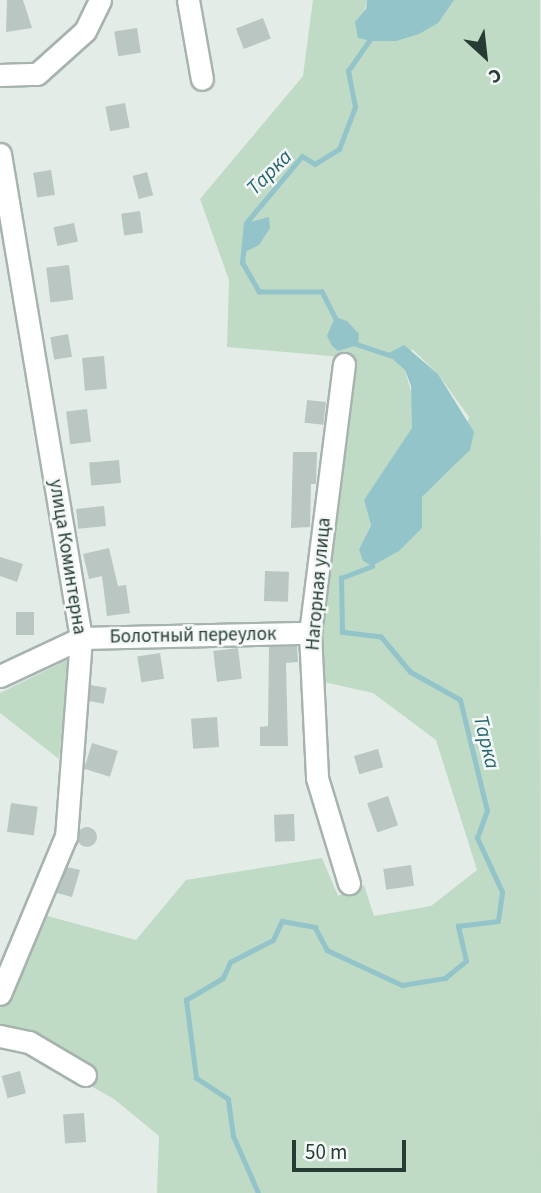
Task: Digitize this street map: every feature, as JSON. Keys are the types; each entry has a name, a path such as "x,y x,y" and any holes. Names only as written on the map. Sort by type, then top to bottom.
{"street":[{"path":"0,75 37,74 85,31 100,0"},
{"path":"188,0 202,79"},
{"name":"улица Коминтерна","path":"0,154 82,638 66,836 0,994"},
{"name":"Нагорная улица","path":"344,364 310,633 317,778 349,883"},
{"name":"Болотный переулок","path":"0,676 82,638 310,633"},
{"path":"0,1036 29,1042 85,1075"}],"green space":[{"path":"313,0 367,0 358,38 396,41 454,0 540,0 541,1193 157,1193 159,1136 114,1099 27,1050 0,1046 0,1008 40,914 136,940 186,880 322,858 338,896 364,885 374,916 431,906 477,870 436,740 373,693 324,682 321,635 353,358 227,347 229,280 200,199 303,76","holes":["412,349 438,374 469,417 457,463 422,497 422,528 387,557 359,549 371,524 364,500 412,429 415,406 405,370"]},
{"path":"69,659 59,759 0,713 0,693"}],"water":[{"path":"367,0 454,0 438,23 419,34 396,41 371,41 358,38 355,22 366,9"},
{"path":"269,217 270,228 259,245 243,253 246,223"},
{"path":"335,317 347,321 359,334 358,345 338,351 332,346 327,336"},
{"path":"404,345 438,374 474,432 470,450 422,497 422,528 399,551 372,566 363,561 359,549 371,525 364,500 412,428 411,386 405,370 387,354"}],"building":[{"path":"7,0 23,0 32,28 6,32"},
{"path":"263,18 271,39 244,49 236,28"},
{"path":"137,28 141,53 118,56 114,32"},
{"path":"125,103 130,128 110,131 105,107"},
{"path":"51,170 55,195 37,198 33,173"},
{"path":"147,172 153,195 139,199 133,176"},
{"path":"140,211 143,233 124,235 121,214"},
{"path":"74,223 78,242 57,246 53,227"},
{"path":"69,265 73,300 50,303 46,268"},
{"path":"68,334 72,357 54,360 50,337"},
{"path":"104,356 107,389 85,391 82,358"},
{"path":"307,400 326,402 323,425 305,423"},
{"path":"87,409 91,442 70,444 66,412"},
{"path":"293,452 317,452 316,484 311,484 310,527 291,528"},
{"path":"119,460 121,483 91,486 89,463"},
{"path":"104,506 106,526 78,529 76,509"},
{"path":"109,548 118,586 126,585 130,613 107,616 102,576 89,579 83,554"},
{"path":"0,557 23,564 17,582 0,576"},
{"path":"265,571 289,572 288,602 264,601"},
{"path":"16,612 34,612 34,635 16,635"},
{"path":"297,646 298,662 286,663 288,746 260,746 260,727 268,726 269,647"},
{"path":"238,648 242,679 217,682 213,651"},
{"path":"160,653 164,679 141,682 137,657"},
{"path":"91,685 107,688 104,704 88,701"},
{"path":"217,717 219,747 193,749 191,719"},
{"path":"92,743 118,751 110,777 84,769"},
{"path":"378,749 383,767 359,774 354,756"},
{"path":"388,796 398,825 377,832 367,803"},
{"path":"11,803 38,807 34,835 7,832"},
{"path":"294,814 295,841 275,842 274,815"},
{"path":"87,827 94,830 97,837 94,844 87,847 80,844 77,837 80,830"},
{"path":"411,865 414,886 386,890 383,869"},
{"path":"67,867 80,870 72,897 57,893"},
{"path":"20,1071 26,1093 8,1098 2,1076"},
{"path":"84,1113 86,1142 65,1143 63,1114"}],"waterway":[{"name":"Тарка","path":"337,322 322,292 259,292 242,263 246,223 302,156 315,164 339,149 355,107 348,71 371,38"},
{"name":"Тарка","path":"353,343 391,355"},
{"name":"Тарка","path":"258,1193 233,1136 228,1099 196,1078 186,1000 223,978 230,962 273,940 282,921 315,927 327,950 402,985 445,978 466,961 458,926 498,921 502,892 477,838 487,811 460,700 410,672 381,637 342,632 341,578 372,566 372,561"}]}
